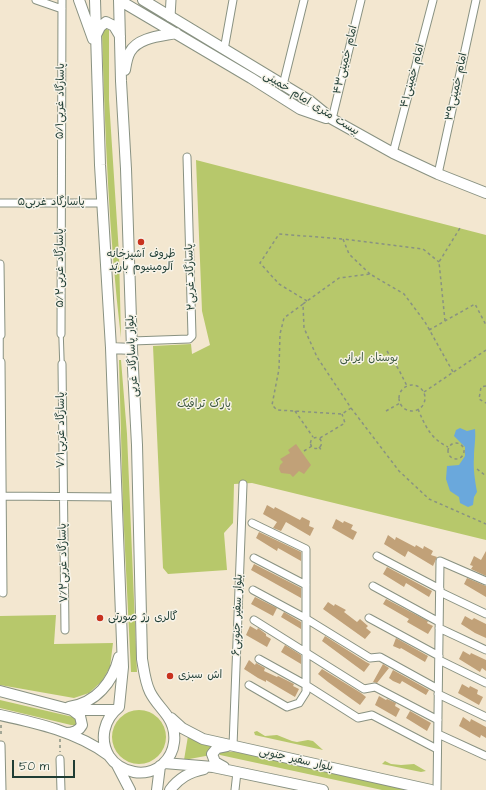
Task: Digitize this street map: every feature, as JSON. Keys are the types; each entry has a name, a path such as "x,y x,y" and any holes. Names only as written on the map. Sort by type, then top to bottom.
{"main road":[{"path":"79,0 86,16 97,51"},
{"name":"بلوار پاسارگاد غربی","path":"95,0 100,165 111,348 123,667 117,709"},
{"path":"119,0 300,109 332,120"},
{"name":"بلوار پاسارگاد غربی","path":"119,0 121,81 137,445 142,659 144,673 150,692 164,712"},
{"name":"بیست متری امام خمینی","path":"142,0 310,101 332,120 393,153 438,174 486,193"},
{"path":"152,0 159,10"},
{"path":"96,36 100,26 106,22 114,26 121,38"},
{"path":"121,81 130,51 140,42 176,33"},
{"path":"111,348 132,345"},
{"path":"61,707 70,707 88,701 101,691 112,677 119,660 122,642"},
{"path":"0,691 72,710 117,709"},
{"path":"108,755 104,741 105,727 109,718 117,709"},
{"path":"63,732 75,732 81,728 82,725 80,716 72,710"},
{"path":"117,765 127,771 138,773 150,771 162,764 173,749 175,740 172,724 164,712"},
{"name":"بلوار سفیر جنوبی","path":"164,712 182,728 203,739 431,790"},
{"path":"0,716 28,721 79,738 108,755 117,765 130,790"},
{"path":"233,746 220,746 214,750 212,754 213,758 218,764 237,772"},
{"path":"157,790 162,764"},
{"name":"بلوار سفیر جنوبی","path":"162,764 209,767 323,790"},
{"path":"170,790 178,781 192,772 209,767"}],"street":[{"path":"36,0 62,9"},
{"name":"پاسارگاد غربی۵/۱","path":"61,203 62,0"},
{"path":"170,17 171,0"},
{"path":"224,50 233,0"},
{"path":"283,85 304,0"},
{"name":"امام خمینی۴۳","path":"332,120 361,0"},
{"name":"امام خمینی۴۱","path":"393,153 433,0"},
{"name":"امام خمینی۳۹","path":"438,174 476,0"},
{"name":"پاسارگاد غربی۲","path":"132,345 189,339 192,336 187,157"},
{"name":"پاسارگاد غربی۵","path":"0,203 103,203"},
{"name":"پاسارگاد غربی۵/۲","path":"61,203 61,334"},
{"path":"0,264 1,335"},
{"path":"1,362 3,593"},
{"name":"پاسارگاد غربی۷/۱","path":"62,364 63,496"},
{"name":"بلوار سفیر جنوبی۶","path":"233,746 243,484"},
{"path":"1,496 116,497"},
{"name":"پاسارگاد غربی۷/۲","path":"63,496 65,630"},
{"path":"249,685 287,707 299,703 306,692 306,549 252,523"},
{"path":"377,556 440,591 486,614"},
{"path":"254,558 306,584"},
{"path":"437,790 440,561 486,581"},
{"path":"373,586 439,625 486,650"},
{"path":"253,590 306,618 370,658 380,656 438,691 486,717"},
{"path":"368,618 486,683"},
{"path":"254,620 364,689 376,687 438,720"},
{"path":"259,659 306,685 358,718 372,715 437,749"},
{"path":"438,734 486,756"},
{"path":"1,745 2,790"},
{"path":"60,759 61,790"},
{"path":"235,790 237,772"}],"lane":[{"path":"61,334 62,364"},
{"path":"1,335 1,362"}],"path":[{"path":"445,322 439,262 460,228"},
{"path":"308,301 279,284 260,263 279,234 342,239 423,249 439,262"},
{"path":"342,239 349,254 370,274 404,294 429,330 453,372"},
{"path":"351,408 342,414 277,410 272,405 279,369 280,334 284,318 339,278 370,274"},
{"path":"303,304 304,328 318,357 351,408 399,471 428,499 486,524"},
{"path":"429,330 475,304 486,325"},
{"path":"424,392 486,350"},
{"path":"387,351 407,386"},
{"path":"415,385 424,392 425,400 418,409 410,411 403,407 400,403 399,395 407,386 415,385"},
{"path":"486,386 481,387 479,399 486,403"},
{"path":"386,411 400,403"},
{"path":"418,409 425,426 438,443 448,447"},
{"path":"295,411 313,438 311,441 312,446"},
{"path":"313,438 320,438 344,423 342,414"},
{"path":"319,447 322,443 320,438"},
{"path":"454,443 459,444 463,448 463,455 458,459 453,459 447,453 448,447 454,443"},
{"path":"304,451 312,446 316,448 319,447"},
{"path":"319,447 322,451"},
{"path":"477,469 486,476"},
{"path":"0,716 1,745"},
{"path":"60,759 63,732"}],"green space":[{"path":"104,28 109,30 109,100 119,254 121,338 113,261 108,185 102,31"},
{"name":"بوستان ایرانی","path":"196,160 486,235 486,540 252,483 234,484 233,523 224,533 227,570 168,574 163,568 153,346 191,344 192,354 210,345 202,311"},
{"path":"119,360 121,360 127,434 137,672 131,672 123,509"},
{"path":"56,615 54,644 113,643 110,667 102,681 89,693 74,698 0,685 0,616"},
{"path":"0,700 73,717 76,720 76,725 0,708"},
{"path":"139,710 149,712 158,718 164,727 166,737 164,747 158,756 149,762 139,764 129,762 120,756 114,747 112,737 114,727 120,718 129,712"},
{"path":"257,731 265,736 277,735 297,742 308,740 313,741 323,750 255,735 254,732"},
{"path":"188,736 212,745 211,755 184,760"},
{"path":"220,751 266,757 411,790 382,790 220,755"},
{"path":"385,761 391,764 414,764 426,771 421,772 382,764"}],"water":[{"path":"460,428 467,431 475,429 474,466 477,492 474,497 473,505 468,507 460,503 459,497 450,491 446,479 447,466 459,465 465,456 465,447 454,436 456,430"}],"building":[{"path":"296,444 311,465 304,474 299,471 293,477 290,474 281,473 279,469 283,462 280,459 290,453 288,450"},
{"path":"267,505 274,509 275,507 300,520 302,517 310,521 309,526 314,528 310,536 286,522 281,531 273,528 277,522 263,514"},
{"path":"336,519 343,523 344,521 353,525 351,529 357,532 353,540 332,528"},
{"path":"259,532 301,552 301,561 278,548 277,551 256,538"},
{"path":"388,535 395,540 396,537 415,547 416,545 423,549 424,546 433,551 431,555 437,557 433,566 408,551 405,557 384,544"},
{"path":"486,551 486,576 471,569 473,566 470,565 474,556 481,560"},
{"path":"254,564 301,588 301,598 251,570"},
{"path":"387,567 432,591 429,597 406,583 404,587 383,574"},
{"path":"467,578 486,586 486,597 464,584"},
{"path":"255,597 277,608 273,616 251,604"},
{"path":"386,599 428,621 427,623 433,626 428,634 407,622 409,619 383,604"},
{"path":"328,602 334,606 335,604 346,610 344,612 357,622 360,619 368,626 366,628 371,632 365,639 323,609"},
{"path":"284,612 301,622 301,629 281,617"},
{"path":"465,616 472,620 474,618 486,624 486,638 461,624"},
{"path":"250,626 257,630 258,628 271,639 267,647 246,635"},
{"path":"325,636 370,664 364,672 322,641"},
{"path":"396,638 428,656 425,662 401,648 400,649 393,646"},
{"path":"285,645 301,655 301,664 281,652"},
{"path":"463,651 486,660 486,671 482,668 480,672 459,659"},
{"path":"249,660 255,665 256,663 265,668 264,671 294,684 293,686 299,689 295,697 244,669"},
{"path":"383,664 389,668 377,683 373,682"},
{"path":"322,669 366,697 360,705 318,674"},
{"path":"393,670 429,690 426,695 402,681 400,684 389,678"},
{"path":"462,684 469,688 470,686 478,690 477,694 483,697 479,705 458,693"},
{"path":"379,696 396,703 395,706 400,709 396,717 375,705"},
{"path":"410,711 431,723 427,731 406,718"},
{"path":"463,717 470,722 471,719 486,727 486,738 481,735 480,738 459,726"}],"place":[{"name":"ظروف آشپزخانه آلومینیوم باربُد","path":"141,242"},
{"name":"گالری رژ صورتی","path":"100,618"},
{"name":"اش سبزی","path":"170,676"}],"park label":[{"name":"پارک ترافیک","path":"204,405"}]}
